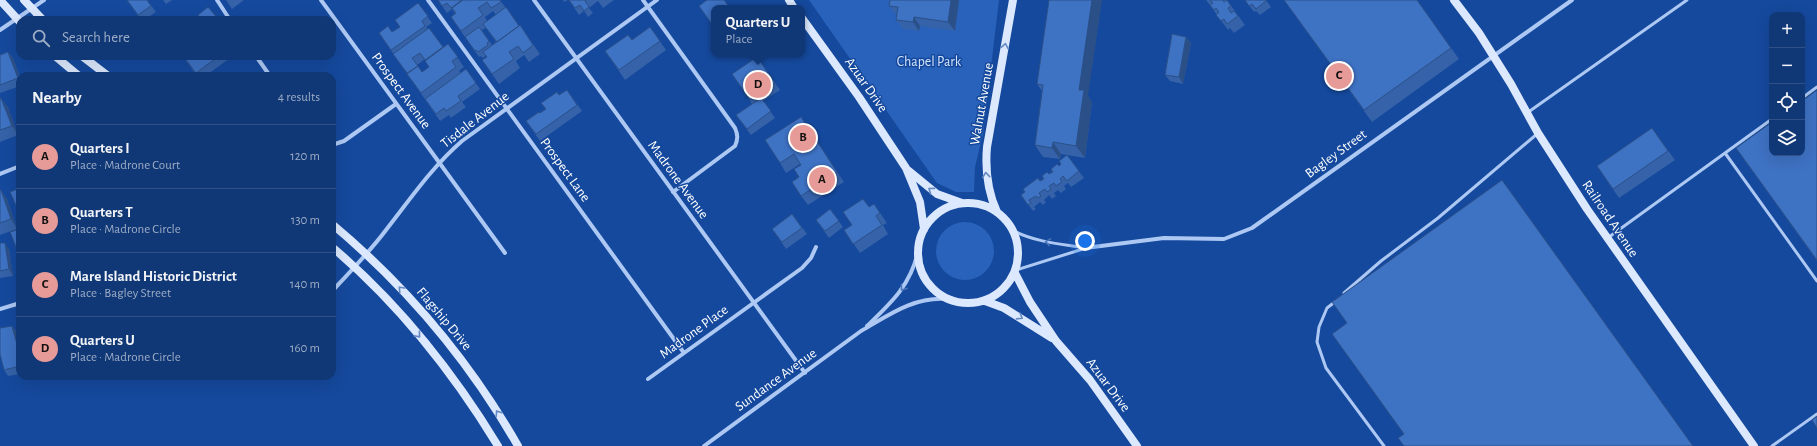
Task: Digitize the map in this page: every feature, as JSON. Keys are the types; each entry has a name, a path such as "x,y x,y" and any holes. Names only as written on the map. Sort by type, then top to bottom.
{"street":[{"path":"0,0 16,18"},
{"path":"24,0 39,16"},
{"path":"23,16 44,0"},
{"path":"217,0 227,16"},
{"name":"Prospect Avenue","path":"321,0 333,16"},
{"name":"Prospect Lane","path":"428,0 684,353"},
{"name":"Madrone Avenue","path":"534,0 805,373"},
{"path":"642,0 735,128 738,139 735,146 673,192"},
{"name":"Tisdale Avenue","path":"336,287 387,230 408,199 439,162 462,141 657,0"},
{"name":"Walnut Avenue","path":"997,212 988,188 985,163 1013,0"},
{"name":"Railroad Avenue","path":"1454,0 1492,55 1538,133 1607,238 1754,446"},
{"name":"Bagley Street","path":"1085,248 1164,238 1224,239 1252,228 1492,55 1572,0"},
{"path":"0,30 16,21"},
{"name":"Prospect Avenue","path":"336,21 505,253"},
{"name":"Azuar Drive","path":"805,22 859,97 906,168 920,202 924,229"},
{"path":"60,60 74,72"},
{"path":"87,60 103,72"},
{"path":"259,60 267,72"},
{"path":"336,144 344,141 396,104"},
{"path":"0,174 16,168"},
{"name":"Azuar Drive","path":"906,168 936,194 962,203"},
{"path":"962,203 975,203 986,206 997,212 1007,221 1014,231 1019,253 1015,272 1007,285 996,295 985,301 972,304 959,303 946,299 927,283 921,272 918,252 919,241 924,229 931,219 940,211 962,203"},
{"name":"Flagship Drive","path":"336,227 367,254 436,328 478,383 518,446"},
{"name":"Madrone Place","path":"648,379 802,268 811,258 816,247"},
{"path":"336,251 354,267 427,345 464,394 498,446"},
{"name":"Sundance Avenue","path":"861,332 898,295 906,284 912,273 918,252"},
{"name":"Azuar Drive","path":"1015,272 1030,302 1056,341 1090,380 1137,446"},
{"name":"Sundance Avenue","path":"704,446 861,332 887,316 920,300 932,298 946,299"},
{"name":"Azuar Drive","path":"985,301 1011,311 1056,341"},
{"path":"0,308 16,304"}],"lane":[{"path":"1527,114 1687,0"},
{"path":"1805,96 1817,87"},
{"path":"1607,238 1771,120"},
{"path":"1384,446 1326,368 1317,342 1319,327 1327,308 1381,261 1438,218 1538,133"},
{"path":"1725,153 1817,281"},
{"name":"Bagley Street","path":"1014,231 1025,237 1036,240 1085,248"},
{"name":"Bagley Street","path":"1015,272 1085,248"},
{"path":"1772,446 1817,414"}],"green space":[{"name":"Chapel Park","path":"809,0 999,0 983,134 975,167 974,192 956,192 937,183"},
{"path":"959,222 971,222 986,230 994,245 994,257 986,272 971,280 959,280 944,272 936,257 936,245 944,230"}],"building":[{"path":"127,0 147,0 151,6 138,15"},
{"path":"438,0 462,0 451,8 447,3 442,6"},
{"path":"463,0 500,0 501,2 491,8 487,2 478,8 483,15 461,31 451,17 456,13 452,8"},
{"path":"569,0 586,0 585,1 589,7 584,11 580,5 575,8"},
{"path":"707,0 724,0 728,5 711,5 711,23 699,6"},
{"path":"890,0 951,0 948,22 914,17 913,22 896,20 898,7 889,6"},
{"path":"1049,0 1092,0 1079,90 1084,90 1076,146 1053,142 1052,148 1035,145 1043,85 1037,84"},
{"path":"1210,0 1223,0 1224,2 1227,0 1231,6 1228,8 1231,13 1234,11 1238,16 1227,24 1224,19 1221,21 1216,15 1219,12 1216,8 1214,10 1210,5 1213,3"},
{"path":"1245,0 1266,1 1256,9 1252,4 1249,6"},
{"path":"1284,0 1417,0 1451,48 1364,110"},
{"path":"418,3 428,16 422,21 425,26 391,50 379,33 388,26 392,32 400,27 395,20"},
{"path":"208,7 216,16 199,16 198,15"},
{"path":"506,7 519,26 497,42 483,24"},
{"path":"520,25 533,45 523,53 518,46 509,52 514,59 492,74 482,60 487,57 483,52"},
{"path":"479,27 489,41 487,43 488,45 478,52 476,50 475,51 465,37"},
{"path":"650,27 660,41 619,70 605,51 628,35 632,40"},
{"path":"429,28 443,47 425,60 420,53 412,58 418,66 407,73 393,54"},
{"path":"1172,34 1186,37 1179,77 1165,75"},
{"path":"448,44 458,57 452,61 456,67 421,93 407,74 418,66 422,72 429,67 425,61"},
{"path":"8,52 16,73 16,79 0,85 0,55"},
{"path":"757,57 775,83 750,100 732,74"},
{"path":"186,60 214,60 197,72 195,72"},
{"path":"466,69 476,83 458,96 461,101 446,111 444,108 436,114 425,99"},
{"path":"567,90 577,105 536,134 526,121 546,109 541,103 557,92 559,95"},
{"path":"1817,90 1817,260 1736,148 1769,124 1769,156 1805,156 1805,99"},
{"path":"0,98 12,126 0,130"},
{"path":"761,98 771,111 747,129 736,115"},
{"path":"801,117 837,172 801,196 792,182 799,177 794,169 801,165 794,154 780,163 765,140"},
{"path":"1652,128 1668,151 1613,189 1597,166"},
{"path":"1067,155 1079,171 1067,181 1063,176 1060,179 1062,182 1056,186 1054,183 1049,186 1051,189 1047,192 1045,189 1039,193 1041,196 1038,198 1036,196 1029,200 1031,203 1028,205 1021,195 1025,192 1023,189 1038,178 1040,181 1044,179 1042,176 1047,172 1049,174 1053,172 1051,169 1057,164 1059,166 1061,164 1059,161"},
{"path":"1502,180 1693,446 1404,446 1398,438 1404,434 1332,334 1347,323 1332,302"},
{"path":"0,190 11,219 0,223"},
{"path":"16,190 16,206 10,192"},
{"path":"863,199 869,207 874,204 880,213 876,216 882,225 853,244 844,230 852,225 843,212"},
{"path":"830,209 839,221 825,231 816,220"},
{"path":"792,214 802,228 782,242 772,229"},
{"path":"16,230 16,247 10,232"},
{"path":"0,243 5,243 9,269 0,271"},
{"path":"12,326 16,341 16,367 4,370 0,354 0,328"},
{"path":"1817,416 1817,428 1812,420"}],"place":[{"name":"Mare Island Historic District","path":"1339,76"},
{"name":"Quarters U","path":"758,85"},
{"name":"Quarters T","path":"803,138"},
{"name":"Quarters I","path":"822,180"}]}
